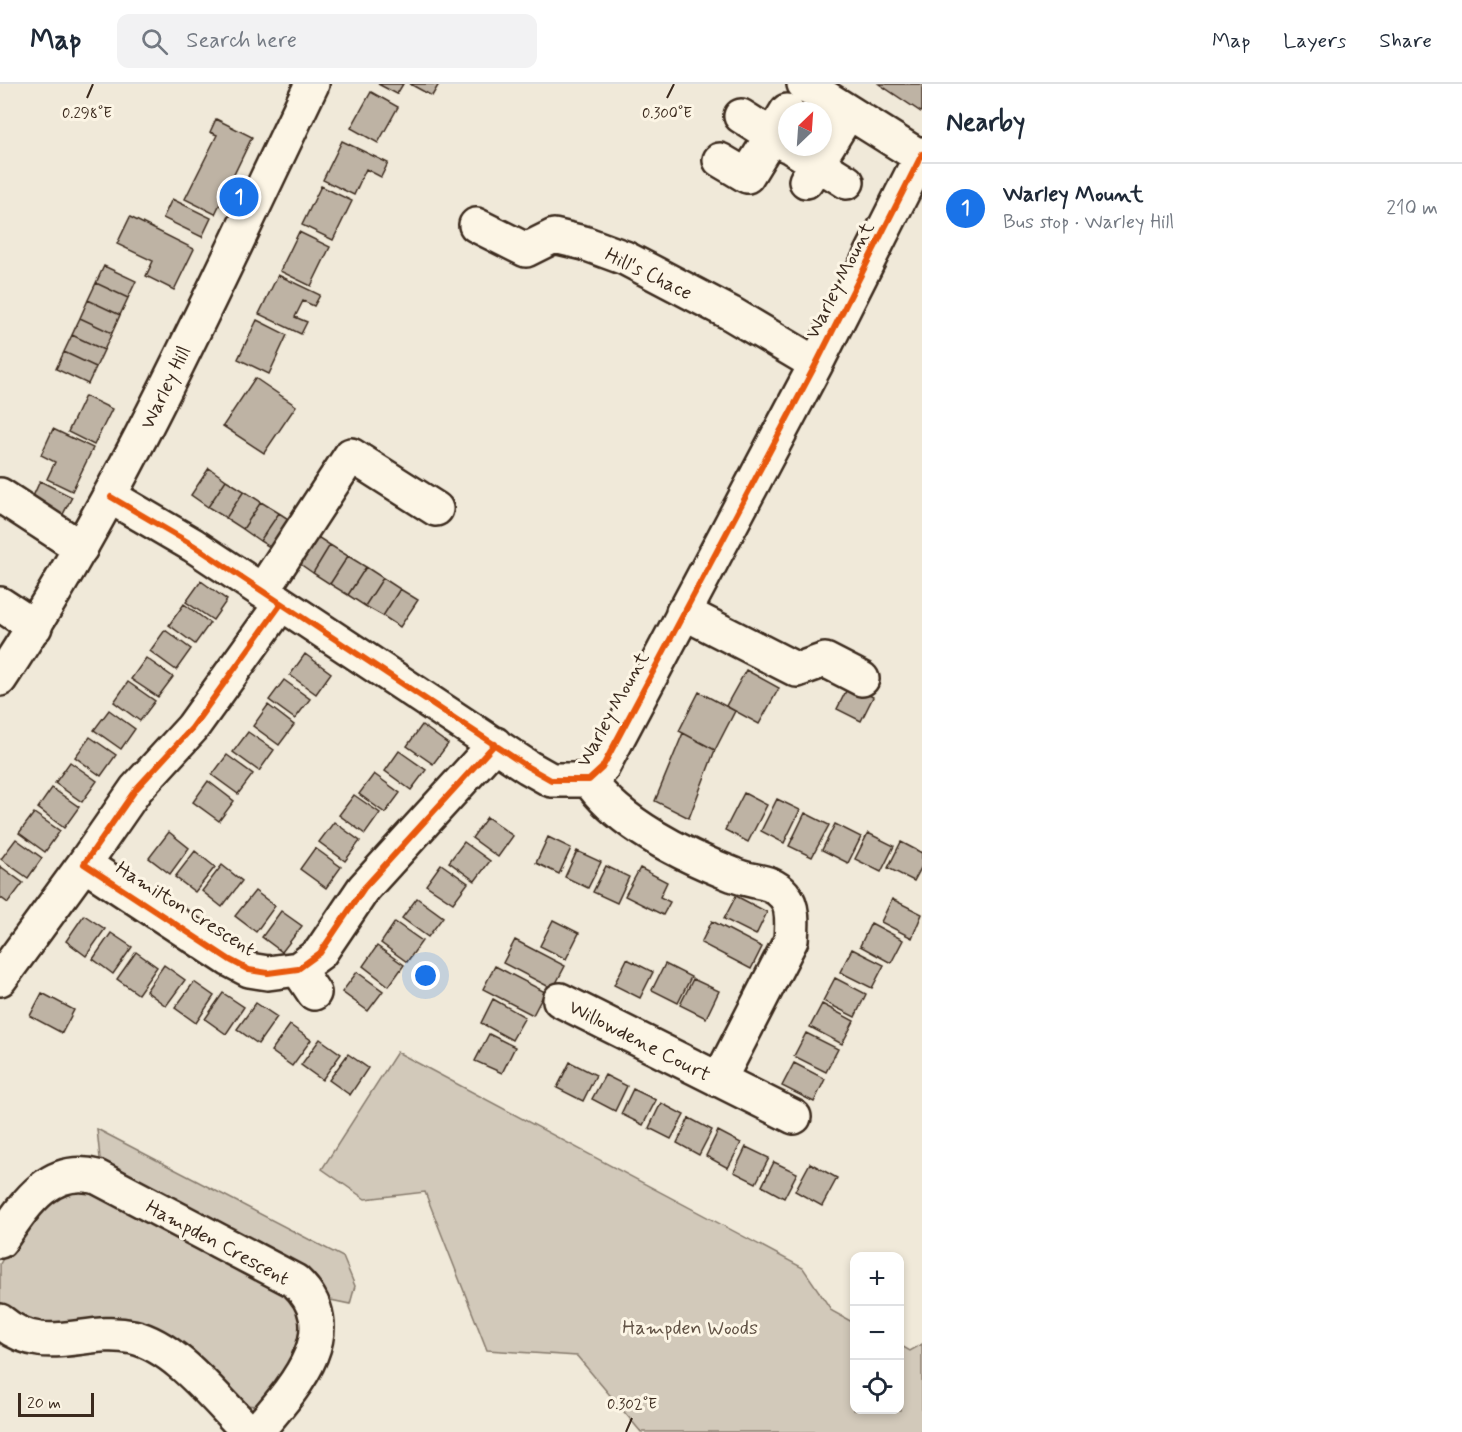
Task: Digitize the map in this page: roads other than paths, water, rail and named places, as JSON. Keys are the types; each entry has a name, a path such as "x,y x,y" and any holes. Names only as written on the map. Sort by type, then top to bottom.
{"street":[{"name":"Warley Hill","path":"0,679 35,627 111,496 312,84"},
{"path":"801,102 804,84 848,114 921,156"},
{"path":"832,122 848,114"},
{"path":"741,116 778,134"},
{"path":"720,160 747,176 778,153"},
{"path":"812,156 847,182"},
{"name":"Warley Mount","path":"111,496 193,545 551,780 589,780 602,768 816,364 921,156"},
{"name":"Hill's Chace","path":"476,225 526,250 554,236 584,243 625,258 730,313 816,364"},
{"name":"Hamilton Crescent","path":"0,979 136,789 192,728 272,597 351,454 436,509"},
{"path":"0,495 81,548"},
{"path":"0,604 35,627"},
{"path":"683,612 797,670 825,660 862,679"},
{"name":"Hamilton Crescent","path":"84,864 230,960 249,970 306,981 320,953 371,880 495,744"},
{"name":"Willowdene Court","path":"589,780 608,805 644,831 736,876 773,884 786,897 792,916 791,940 719,1080"},
{"name":"Willowdene Court","path":"560,1000 794,1117"},
{"name":"Hampden Crescent","path":"0,1241 32,1198 48,1184 60,1177 86,1174 97,1177 295,1281 308,1293 314,1308 318,1335 303,1372 283,1402 256,1432"},
{"path":"0,1321 21,1335 38,1340 74,1340 116,1335 134,1337 156,1346 182,1365 249,1432"}],"place":[{"name":"Warley Mount","path":"239,197"}],"park label":[{"name":"Hampden Woods","path":"690,1327"}]}
